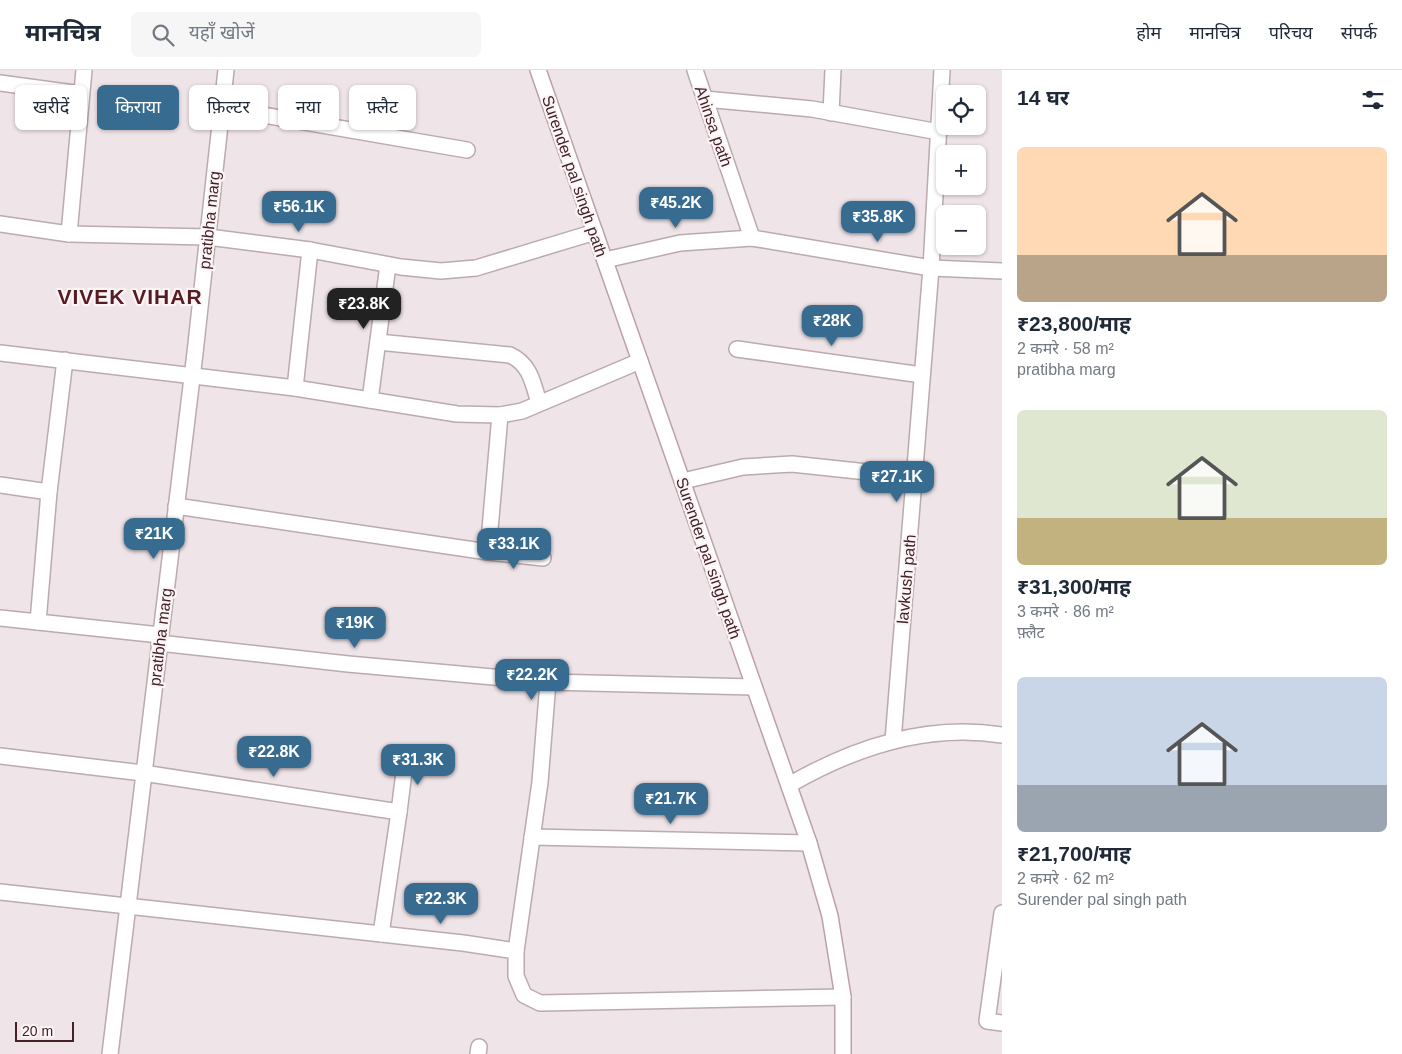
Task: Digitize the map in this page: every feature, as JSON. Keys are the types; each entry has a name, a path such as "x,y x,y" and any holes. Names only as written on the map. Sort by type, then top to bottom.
{"street":[{"path":"82,85 84,70"},
{"name":"pratibha marg","path":"224,85 226,70"},
{"name":"Surender pal singh path","path":"538,70 810,843 830,916 843,997 843,1054"},
{"name":"Ahinsa path","path":"695,70 752,238"},
{"path":"831,113 833,70"},
{"name":"lavkush path","path":"941,85 942,70"},
{"path":"0,83 15,85"},
{"path":"704,99 831,113 936,131"},
{"path":"268,116 467,150"},
{"path":"68,234 78,130"},
{"name":"pratibha marg","path":"110,1054 220,130"},
{"name":"lavkush path","path":"892,741 922,375 939,135"},
{"path":"0,224 68,234 208,237 310,250 388,265 441,271 476,268 595,232"},
{"path":"605,260 680,244 752,238 930,268 1002,271"},
{"path":"295,388 310,250"},
{"path":"370,400 388,265"},
{"path":"378,342 510,355 520,359 529,371 539,404"},
{"path":"737,350 922,375"},
{"path":"0,353 192,374 295,388 457,414 500,415 522,411 640,361"},
{"path":"38,622 49,492 65,360"},
{"path":"488,552 500,415"},
{"path":"683,481 743,468 792,464 914,477"},
{"path":"0,486 49,492"},
{"path":"176,506 488,552 543,558"},
{"path":"0,618 348,664 548,682 754,687"},
{"path":"548,682 540,782 516,951 516,976 524,995 540,1003 843,997"},
{"path":"789,785 827,763 892,741 934,734 987,732 1002,735"},
{"path":"0,756 143,773 399,812"},
{"path":"381,934 406,756"},
{"path":"532,837 810,843"},
{"path":"0,892 381,934 516,951"},
{"path":"1002,914 987,1021 1002,1023"}],"district":[{"name":"VIVEK VIHAR","path":"130,297"}]}
